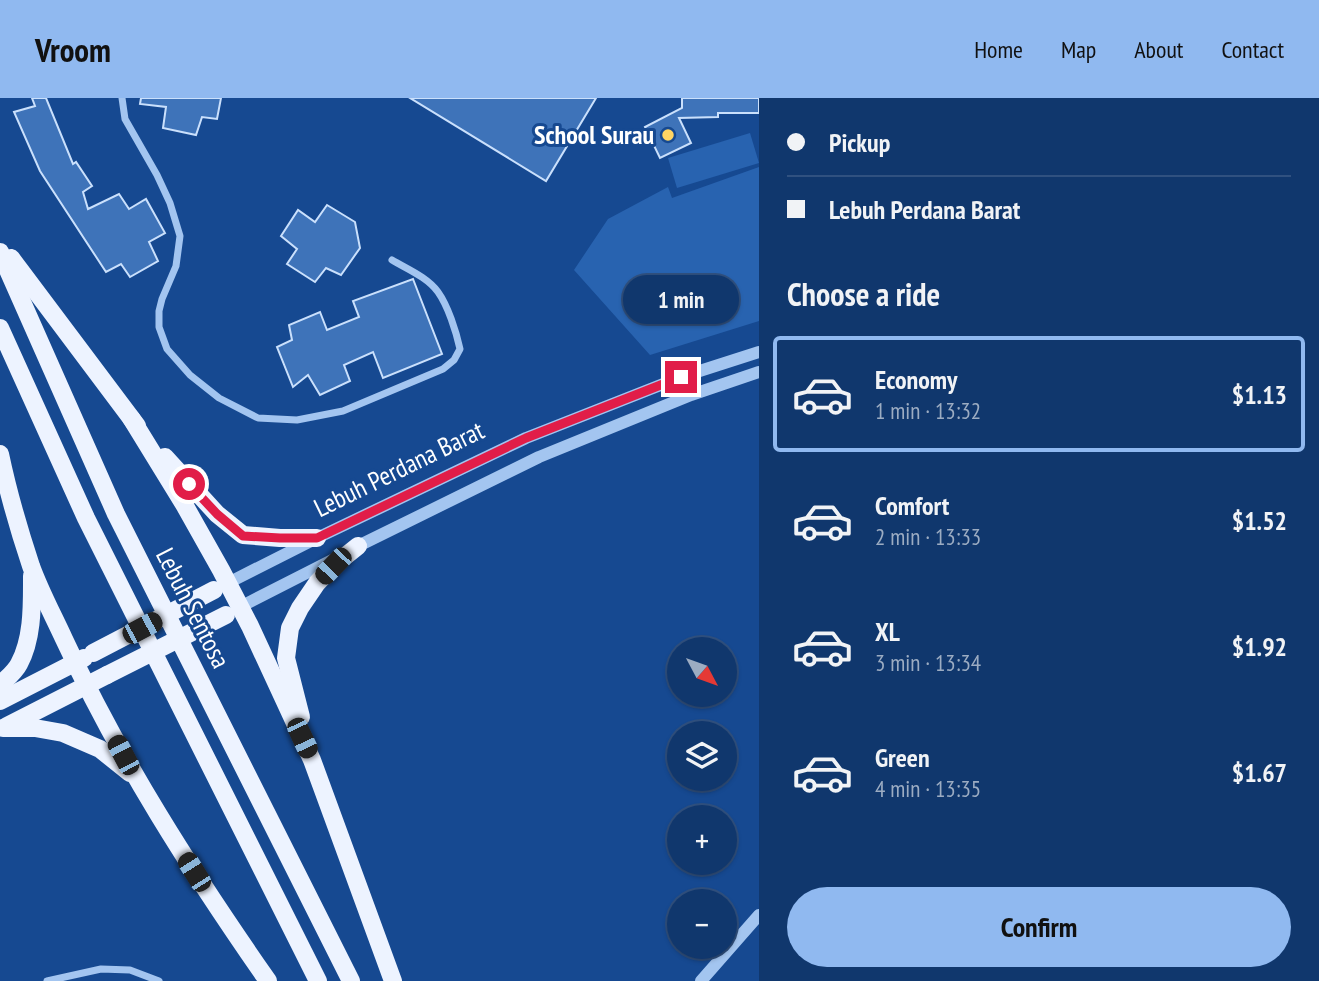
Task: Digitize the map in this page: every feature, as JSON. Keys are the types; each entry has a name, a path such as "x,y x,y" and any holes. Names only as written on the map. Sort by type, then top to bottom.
{"main road":[{"path":"0,244 131,418 217,514 243,536 317,538"},
{"name":"Lebuh Sentosa","path":"0,252 116,514 351,981"},
{"name":"Lebuh Sentosa","path":"0,328 86,518 318,981"},
{"path":"131,418 186,506 221,587 312,760"},
{"path":"0,454 32,568 86,686 135,778 208,895 268,981"},
{"path":"358,546 317,583 300,608 290,628 286,658 312,760 393,981"},
{"path":"0,685 18,667 27,645 32,607 32,568"},
{"name":"Lebuh Perdana Barat","path":"0,701 221,587"},
{"name":"Lebuh Perdana Barat","path":"1,729 233,611"},
{"path":"1,729 35,728 62,733 100,749 135,778"}],"street":[{"path":"122,98 125,118 157,174 170,202 180,236 176,266 159,311 159,327 167,349 190,374 219,398 258,418 297,420 343,411 443,369 454,360 460,349 455,329 437,290 420,276 392,260"},
{"name":"Lebuh Perdana Barat","path":"221,587 526,438 681,377 759,352"},
{"name":"Lebuh Perdana Barat","path":"233,611 539,457 691,395 759,372"},
{"path":"701,981 759,915"},
{"path":"47,981 101,969 130,970 159,981"}],"shaded area":[{"path":"750,133 759,163 677,188 668,158"},
{"path":"759,167 759,321 650,355 574,270 608,219 668,187 672,198"}],"building":[{"path":"32,98 46,98 73,164 76,162 92,186 83,192 88,209 119,194 129,209 146,199 165,233 149,242 158,261 130,277 121,264 106,272 40,171 14,112 35,106"},
{"path":"141,98 221,98 217,119 202,117 196,135 163,128 166,107 140,104"},
{"path":"410,98 596,98 546,181"},
{"path":"682,98 759,98 759,113 718,113 718,117 679,118 691,143 660,158 645,127 682,108"},
{"path":"327,205 355,222 360,248 341,275 326,268 315,282 287,264 297,249 281,236 298,210 315,222"},
{"path":"413,279 442,354 383,378 373,352 344,365 350,381 320,395 308,375 293,387 277,347 292,340 289,325 320,312 327,330 359,317 353,301"}],"place":[{"name":"School Surau","path":"668,135"}],"route":[{"path":"189,484 217,514 243,536 317,538 526,438 681,377"}]}
